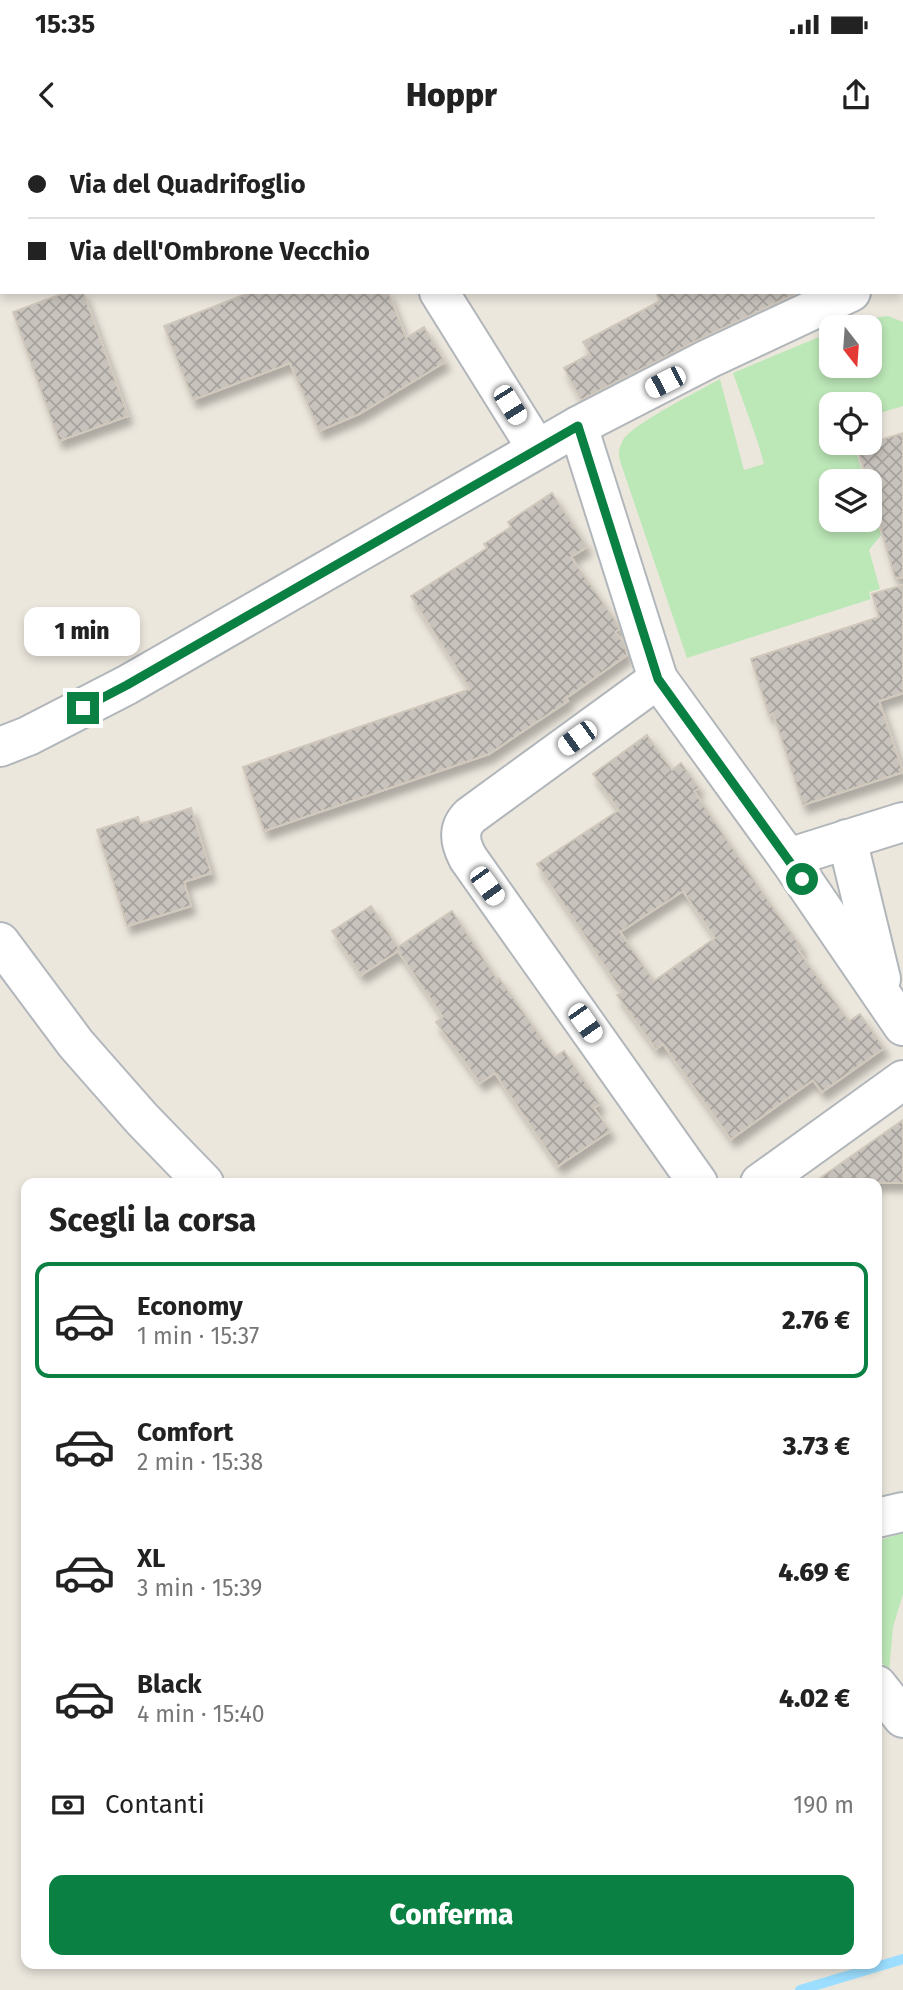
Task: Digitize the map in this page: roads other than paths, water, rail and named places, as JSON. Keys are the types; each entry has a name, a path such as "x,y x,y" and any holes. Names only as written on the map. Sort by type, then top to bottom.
{"street":[{"path":"440,294 537,449"},
{"path":"0,747 28,736 127,685 578,426 708,359 846,294"},
{"path":"578,426 658,679 788,858 895,1014"},
{"path":"658,679 470,816 463,827 461,845 471,863 694,1178"},
{"path":"788,858 903,822"},
{"path":"847,839 895,1014"},
{"path":"0,942 76,1044 142,1119 200,1178"},
{"path":"767,1178 903,1080"},
{"path":"882,1517 903,1511"},
{"path":"882,1691 903,1718"}],"waterway":[{"path":"882,1965 903,1959"},
{"path":"800,1990 870,1969"}]}
